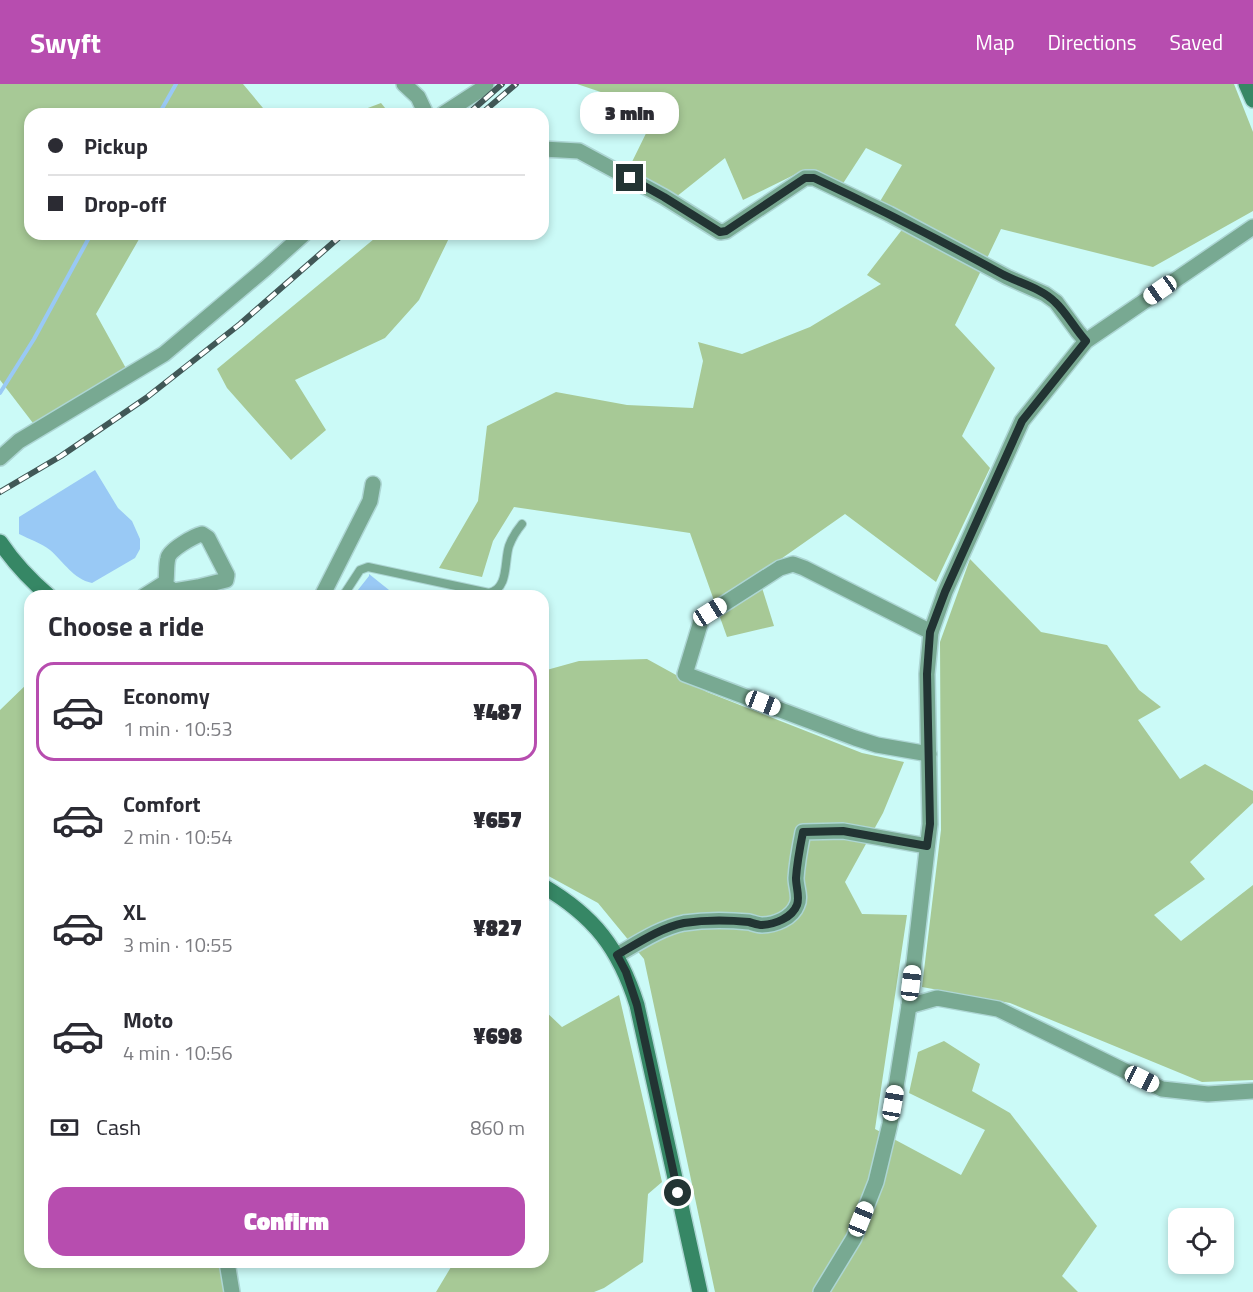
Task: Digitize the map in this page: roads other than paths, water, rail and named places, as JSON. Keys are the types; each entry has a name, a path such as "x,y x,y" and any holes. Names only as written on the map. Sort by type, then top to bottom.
{"street":[{"path":"404,84 418,97 423,108"},
{"path":"452,108 486,84"},
{"path":"1246,84 1253,100"},
{"path":"549,149 579,151 664,197 720,232 726,231 805,178 814,178 889,214 1007,277 1045,294 1056,302 1086,341"},
{"path":"821,1292 854,1238 876,1182 890,1124 909,1006 930,824 927,674 930,632 945,592 1022,421 1086,341 1253,227"},
{"path":"0,458 19,441 164,354 297,240"},
{"path":"325,590 370,501 373,484"},
{"path":"0,542 17,566 42,590"},
{"path":"928,754 877,745 855,738 685,674 702,618 780,568 793,564 930,632"},
{"path":"153,590 166,582"},
{"path":"617,955 654,934 683,923 749,922 762,925 776,922 792,914 798,903 797,863 803,832 843,831 927,846"},
{"path":"549,889 594,924 617,955 626,972 637,1005 700,1292"},
{"path":"909,1006 937,998 998,1009 1162,1089 1208,1094 1253,1091"},
{"path":"228,1268 232,1292"}],"lane":[{"path":"497,590 501,585 509,546 522,524"},
{"path":"347,590 360,570 369,567 475,590"}],"water":[{"path":"95,470 118,508 132,521 140,539 140,549 135,558 92,583 79,578 39,543 19,534 19,517"},
{"path":"369,574 389,590 358,590"}],"waterway":[{"path":"162,108 176,84"},
{"path":"0,393 34,339 88,240"}],"railway":[{"path":"475,108 502,84"},
{"path":"488,108 516,84"},
{"path":"0,492 61,456 146,398 240,324 336,240"}]}
